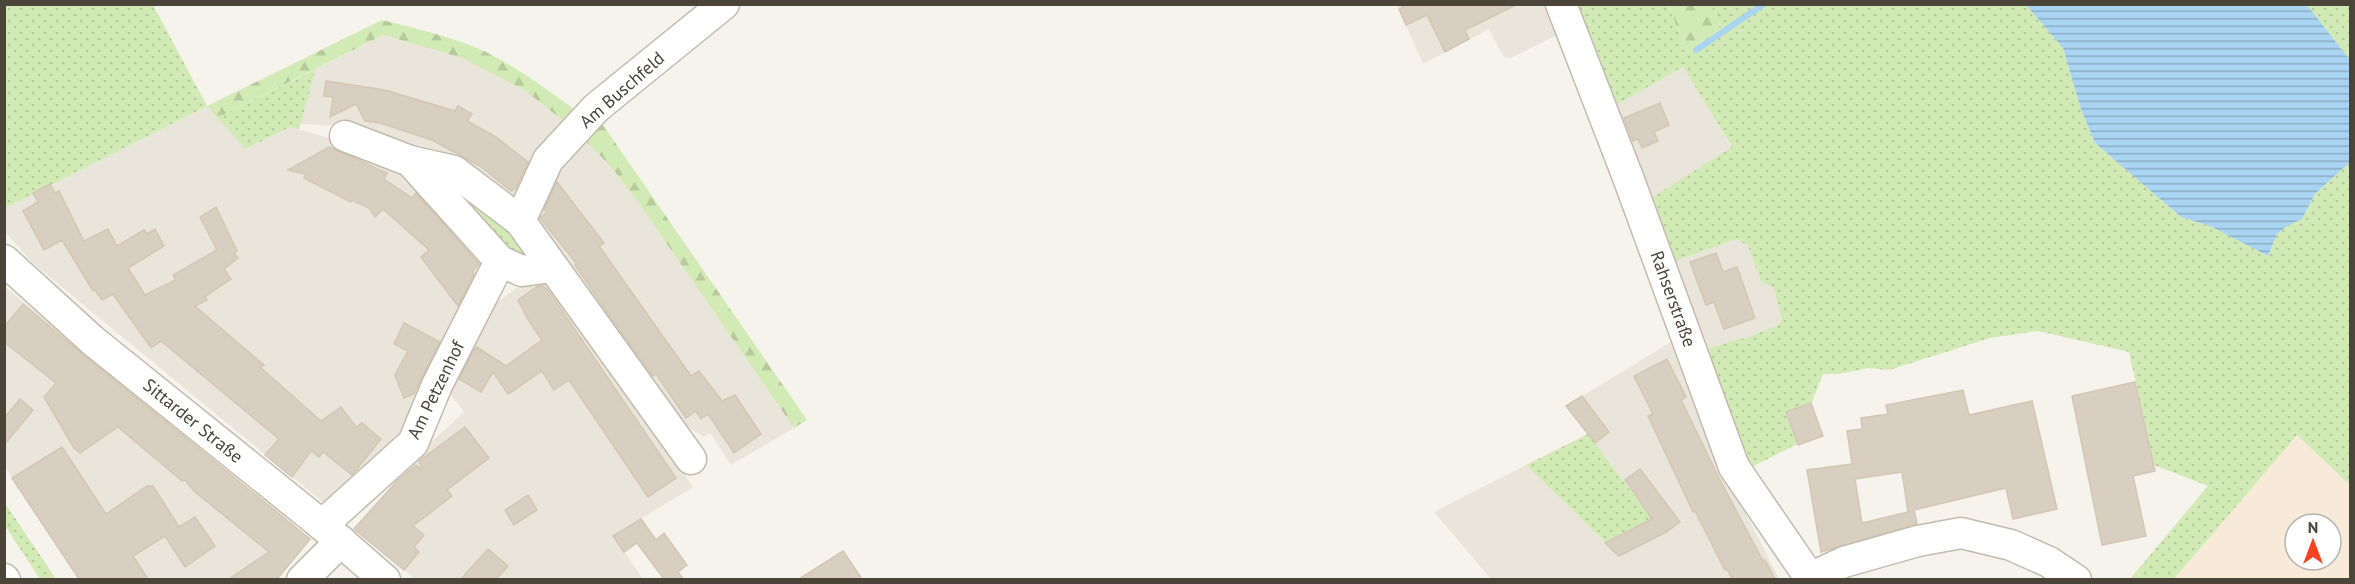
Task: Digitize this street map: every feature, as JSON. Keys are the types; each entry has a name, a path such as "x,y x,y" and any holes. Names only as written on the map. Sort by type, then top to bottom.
{"street":[{"name":"Am Buschfeld","path":"520,221 548,160 596,108 724,4"},
{"name":"Rahserstraße","path":"1561,4 1629,180 1734,467 1809,579"},
{"path":"345,136 410,161 454,171 520,221 691,459"},
{"path":"410,161 500,261 522,271 552,267"},
{"name":"Sittarder Straße","path":"4,260 92,340 332,533 385,579"},
{"name":"Am Petzenhof","path":"302,579 332,533 412,443 437,385 500,261"},
{"path":"1809,579 1844,562 1962,533 2011,545 2049,562 2076,579"}],"shaded area":[{"path":"1397,5 1551,5 1561,33 1511,58 1504,57 1489,29 1423,64"},
{"path":"383,35 462,58 524,90 570,126 518,208 471,171 423,147 372,131 300,124 316,69"},
{"path":"1683,67 1732,148 1648,200 1613,107"},
{"path":"207,106 246,149 290,127 347,143 403,172 488,258 408,433 337,489 324,503 35,265 5,232 4,208"},
{"path":"580,135 612,168 640,205 794,428 731,465 710,433 704,437 665,413 527,218"},
{"path":"1737,239 1748,246 1761,282 1773,287 1782,319 1778,326 1702,351 1670,263"},
{"path":"532,277 553,281 693,487 613,536 643,579 415,579 353,529 415,461 414,458 464,412 444,385 493,305"},
{"path":"4,286 311,539 278,579 78,579 5,467"},
{"path":"1671,342 1729,480 1779,579 1491,579 1434,512 1526,465 1605,542 1652,518 1566,406"},
{"path":"2297,434 2350,485 2350,579 2174,580"}],"green space":[{"path":"5,5 153,5 207,106 5,208"},
{"path":"1570,5 1668,5 1687,51 1720,29 1711,5 2026,5 2063,48 2081,109 2095,143 2181,217 2210,226 2268,256 2277,234 2302,219 2315,194 2350,162 2350,485 2297,435 2174,579 2130,579 2208,486 2154,465 2129,352 2038,331 1990,338 1889,370 1869,368 1838,374 1823,374 1812,402 1785,412 1797,444 1750,468 1702,351 1740,338 1744,339 1778,325 1782,319 1773,287 1761,282 1748,246 1737,239 1670,263 1648,200 1732,147 1683,67 1613,107"},
{"path":"1668,5 1711,5 1720,29 1687,51"},
{"path":"2307,5 2350,5 2350,60"},
{"path":"382,20 449,38 488,53 524,74 580,114 570,126 524,90 462,58 383,35 217,118 207,106"},
{"path":"316,69 299,129 290,127 246,149 217,118"},
{"path":"598,118 807,420 794,428 640,205 612,168 580,135"},
{"path":"452,177 531,250 521,264 444,185"},
{"path":"1588,434 1652,519 1605,542 1526,465"},
{"path":"4,503 56,579 40,579 5,526"}],"water":[{"path":"2026,5 2307,5 2350,60 2350,162 2315,194 2302,219 2277,234 2268,256 2210,226 2181,217 2095,143 2081,109 2063,48"}],"building":[{"path":"1408,4 1518,4 1465,30 1469,39 1445,52 1427,15 1406,25 1399,9"},
{"path":"326,81 385,90 455,111 458,106 472,114 467,121 496,137 528,162 516,188 511,191 480,166 432,140 380,123 365,121 356,104 330,117 333,97 324,96"},
{"path":"1660,103 1669,125 1654,132 1658,141 1642,148 1638,139 1633,141 1624,118"},
{"path":"329,147 387,173 384,179 412,198 416,193 479,264 472,272 474,274 458,306 421,257 429,250 383,209 375,217 369,208 352,200 351,202 304,178 305,174 288,170"},
{"path":"557,182 604,243 599,246 691,376 699,371 722,401 735,395 761,434 734,453 708,414 701,419 696,411 686,418 656,374 653,376 613,321 575,265 577,264 540,218 547,212 544,210"},
{"path":"50,184 55,193 59,191 84,241 108,229 117,246 144,230 147,234 155,229 164,246 128,268 145,295 176,280 173,275 217,250 200,217 216,207 237,251 234,253 238,258 224,269 231,279 205,297 207,300 195,306 264,365 260,367 321,421 341,407 356,427 362,423 381,439 352,475 323,452 319,457 311,451 292,477 265,455 279,439 161,341 151,348 113,294 102,300 95,290 93,291 62,240 44,250 23,211 38,202 33,193"},
{"path":"1716,253 1723,272 1737,267 1755,318 1724,329 1714,302 1706,305 1690,262"},
{"path":"538,286 543,286 548,290 676,478 648,497 569,380 554,390 542,371 508,394 493,372 481,392 459,379 475,348 478,350 477,347 506,366 542,340 518,300"},
{"path":"23,304 310,539 277,579 229,579 269,552 194,491 185,480 182,481 118,427 80,453 74,448 44,397 56,383 4,342 4,327"},
{"path":"404,323 440,342 414,394 404,398 395,375 408,351 394,344"},
{"path":"1667,359 1686,397 1681,400 1721,482 1775,579 1732,579 1727,569 1725,570 1695,511 1693,512 1648,416 1653,414 1634,376"},
{"path":"2135,382 2155,471 2133,476 2146,536 2102,545 2072,396"},
{"path":"1963,390 1969,415 2032,401 2057,509 2013,519 2006,488 1914,510 1917,524 1821,552 1807,470 1852,464 1847,431 1862,429 1861,418 1888,414 1886,405","holes":["1902,472 1908,512 1862,523 1855,479"]},
{"path":"1582,396 1609,432 1595,443 1566,406"},
{"path":"20,399 33,410 4,445 4,418"},
{"path":"1811,403 1823,436 1798,445 1786,412"},
{"path":"465,427 489,458 447,490 452,496 413,526 424,535 414,547 419,552 404,570 354,529 397,481 416,465 422,470 419,461"},
{"path":"62,447 106,514 147,486 153,486 179,527 195,517 215,546 185,567 165,536 133,556 148,579 79,579 12,478"},
{"path":"1640,469 1680,522 1666,532 1619,556 1605,543 1652,519 1625,480"},
{"path":"528,495 537,510 514,525 505,510"},
{"path":"641,519 656,540 664,533 687,565 678,572 683,579 664,579 637,543 624,552 613,536"},
{"path":"488,549 508,566 496,579 461,579"},
{"path":"843,551 862,579 799,579"}],"waterway":[{"path":"1696,50 1764,4"}]}
